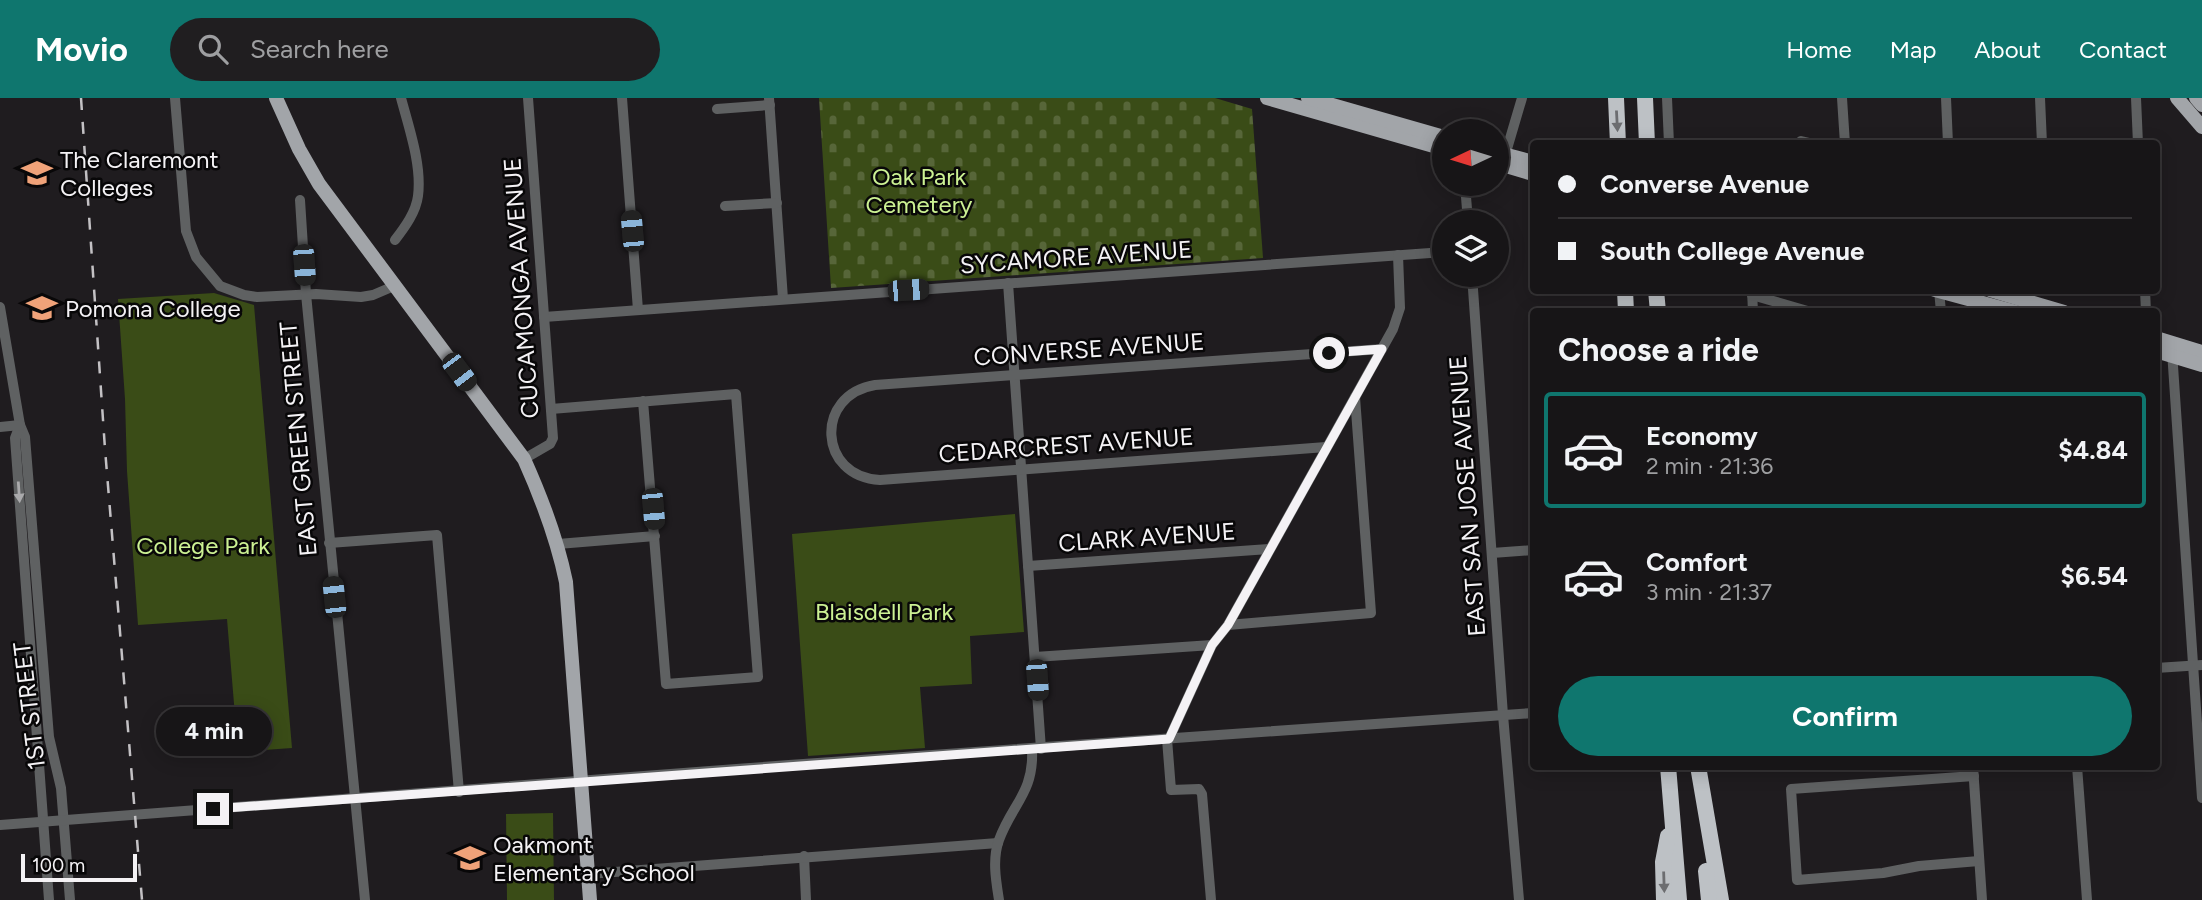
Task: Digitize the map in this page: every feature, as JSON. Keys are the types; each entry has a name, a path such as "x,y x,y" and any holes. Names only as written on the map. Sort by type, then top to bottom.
{"highway":[{"path":"1616,98 1618,140"},
{"path":"1644,98 1647,140"},
{"path":"1668,770 1680,895"},
{"path":"1697,770 1709,900"},
{"path":"1698,770 1721,900"},
{"path":"1664,900 1663,862 1671,816"}],"main road":[{"path":"276,98 299,149 319,184 524,459 543,501 558,544 566,582 590,900"},
{"path":"1267,98 1432,146"},
{"path":"1308,98 1432,134"},
{"path":"2177,98 2202,127"},
{"path":"2196,98 2202,105"},
{"path":"1509,159 1530,162"},
{"path":"1509,162 1530,173"},
{"path":"1949,294 2001,308"},
{"path":"2002,294 2046,308"},
{"path":"2160,341 2202,365"},
{"path":"2160,351 2202,352"}],"street":[{"path":"175,98 186,231 196,257 212,279 226,289 257,297 361,296 394,286"},
{"path":"395,240 413,212 418,196 416,161 401,98"},
{"name":"CUCAMONGA AVENUE","path":"524,459 550,444 553,438 528,98"},
{"path":"622,98 638,310"},
{"path":"1509,133 1522,98"},
{"path":"1668,98 1669,140"},
{"path":"1842,98 1844,140"},
{"path":"1946,98 1948,140"},
{"path":"2040,98 2042,140"},
{"path":"2136,98 2138,140"},
{"path":"717,109 769,102 783,299"},
{"name":"EAST GREEN STREET","path":"299,200 329,543 365,900"},
{"path":"725,206 777,203"},
{"name":"SYCAMORE AVENUE","path":"544,317 1432,254"},
{"path":"1211,900 1202,794 1199,789 1171,790 1168,739 1212,645 1228,625 1393,329 1400,308 1398,256"},
{"path":"999,900 995,861 998,843 1031,777 1036,749 1035,657 1008,283"},
{"name":"EAST SAN JOSE AVENUE","path":"1473,287 1519,900"},
{"path":"1755,294 1799,308"},
{"name":"1ST STREET","path":"0,307 20,425 26,438 49,737 61,788 70,900"},
{"name":"CONVERSE AVENUE","path":"832,437 833,419 841,403 864,387 1382,349"},
{"path":"2172,350 2197,665 2202,798"},
{"path":"551,409 643,401 736,394 758,677 666,684 643,401"},
{"path":"1228,625 1371,613 1355,397"},
{"path":"0,427 20,425"},
{"name":"1ST STREET","path":"20,425 15,438 48,900"},
{"name":"CEDARCREST AVENUE","path":"832,437 835,453 845,467 870,479 1326,447"},
{"path":"329,543 437,535 459,792"},
{"path":"558,544 655,536"},
{"name":"CLARK AVENUE","path":"1028,566 1269,549"},
{"path":"1492,553 1530,550"},
{"path":"1035,657 1212,645"},
{"path":"2160,668 2197,665"},
{"path":"0,825 1530,713"},
{"path":"2077,770 2087,900"},
{"path":"1979,861 1797,880 1791,789 1973,771 1982,900"},
{"path":"588,874 998,843"},
{"path":"804,856 806,900"},
{"path":"1513,900 1519,900"}],"green space":[{"name":"Oak Park Cemetery","path":"819,98 1215,98 1252,109 1263,258 831,288"},
{"name":"College Park","path":"214,293 254,305 292,748 238,752 227,619 138,625 118,299"},
{"name":"Blaisdell Park","path":"1015,514 1024,632 970,636 972,684 920,687 925,748 808,756 792,534"},
{"path":"553,813 554,900 507,900 506,814"}],"railway":[{"path":"81,98 105,449 142,900"}],"place":[{"name":"The Claremont Colleges","path":"37,173"},
{"name":"Pomona College","path":"42,308"},
{"name":"Oakmont Elementary School","path":"470,858"}],"route":[{"path":"213,809 1169,739 1212,645 1228,625 1382,349 1329,353"}]}
